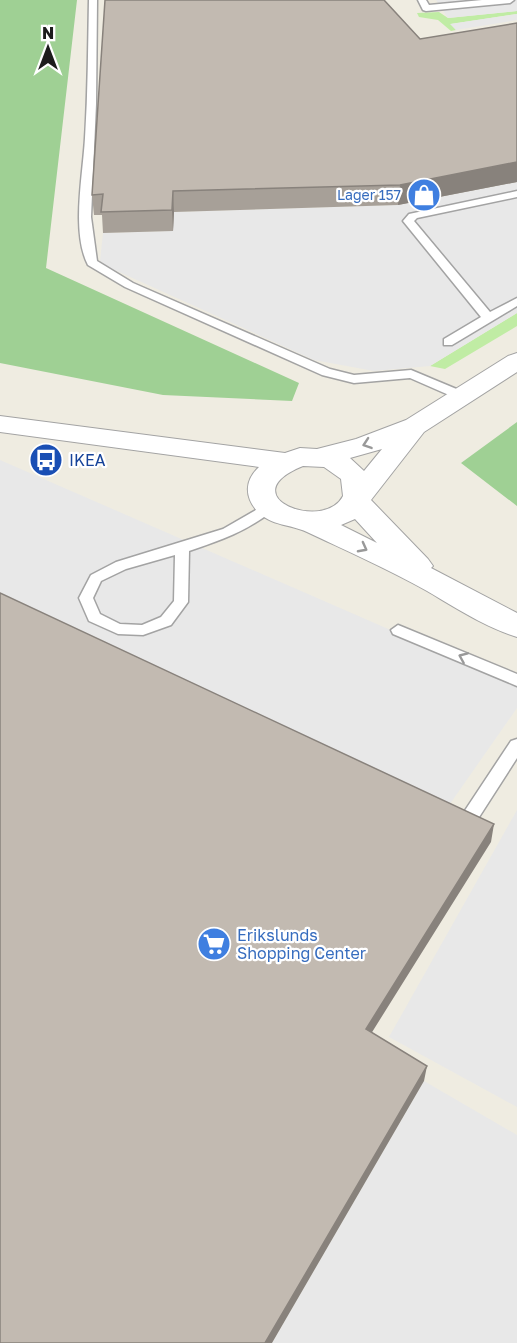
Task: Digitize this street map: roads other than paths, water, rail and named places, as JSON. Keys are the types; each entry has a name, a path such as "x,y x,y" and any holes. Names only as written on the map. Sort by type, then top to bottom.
{"street":[{"path":"264,494 268,470 282,461 300,457 319,457 364,446 415,426 517,362"},
{"path":"0,424 282,461"},
{"path":"145,444 264,494 286,518 310,522 330,520 346,513 415,426"},
{"path":"319,457 337,462 350,471 359,482 358,499 373,521 436,583"},
{"path":"310,522 436,583 466,602 517,626"}],"lane":[{"path":"93,0 93,79 86,221 88,249 92,263 129,285 326,372 354,379 411,374 462,396"},
{"path":"422,0 426,8 510,0"},
{"path":"488,318 408,221 413,216 517,194"},
{"path":"448,342 517,301"},
{"path":"182,548 181,602 166,621 143,630 118,629 94,617 86,598 96,578 121,565 229,532 256,518 264,494"},
{"path":"398,630 517,680"},
{"path":"468,820 517,745"}],"place":[{"name":"Lager 157","path":"424,195"},
{"name":"IKEA","path":"46,460"},
{"name":"Erikslunds Shopping Center","path":"214,944"}]}
